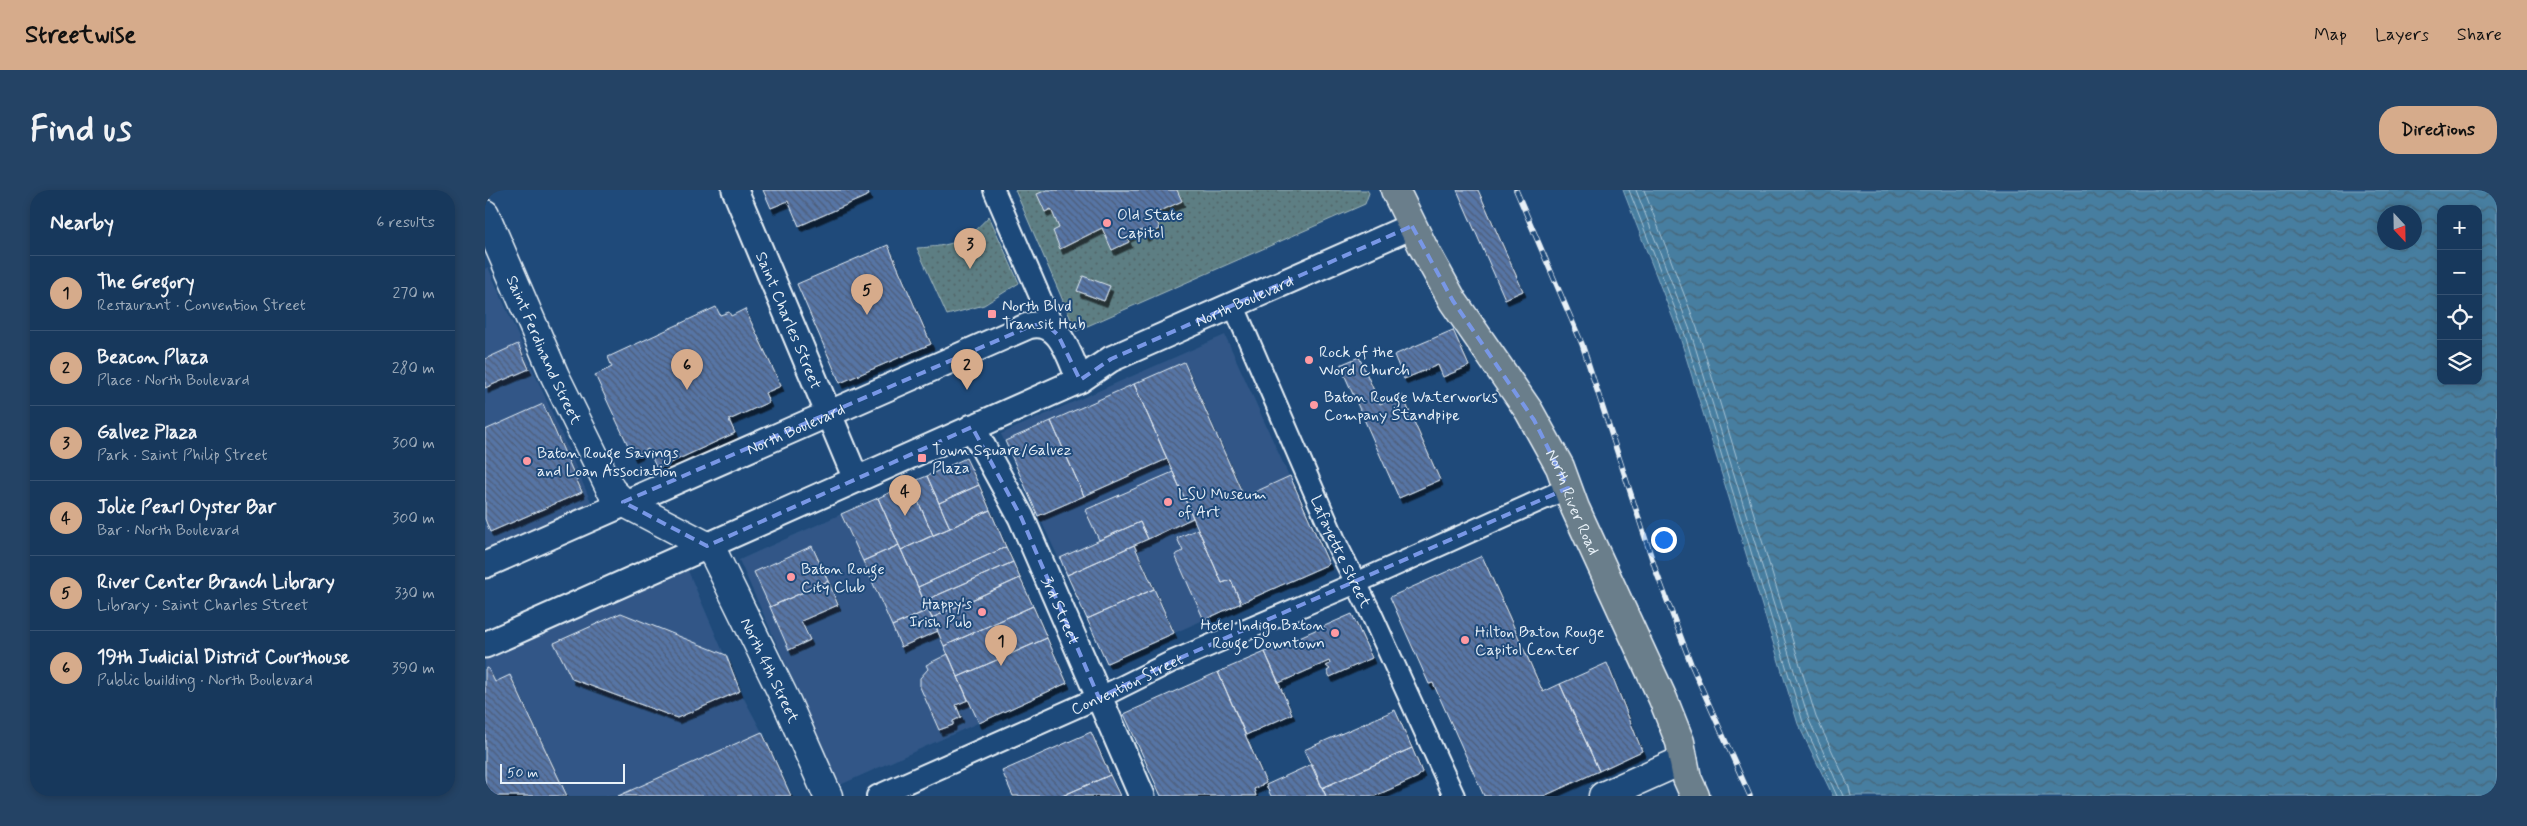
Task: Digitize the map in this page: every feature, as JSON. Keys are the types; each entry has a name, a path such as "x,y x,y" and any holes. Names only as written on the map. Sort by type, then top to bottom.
{"main road":[{"name":"North River Road","path":"1395,190 1411,226 1453,301 1534,420 1568,488 1575,508 1659,690 1680,742 1687,778 1695,796"},
{"name":"Saint Ferdinand Street","path":"485,214 491,241 611,490 623,502 707,546"},
{"name":"North 4th Street","path":"707,546 715,556 786,701 828,796"},
{"path":"1603,796 1683,760"}],"street":[{"name":"Saint Charles Street","path":"735,190 856,479"},
{"path":"993,190 1054,329 1062,341 1080,380"},
{"name":"North Boulevard","path":"485,645 1080,380 1111,359 1411,226"},
{"name":"Lafayette Street","path":"1233,304 1356,583 1453,796"},
{"name":"North Boulevard","path":"485,565 623,502 1028,326 1041,324 1054,329"},
{"name":"3rd Street","path":"972,427 1021,517 1142,796"},
{"name":"Convention Street","path":"877,796 1099,698 1171,662 1356,583 1568,488"}],"highlighted area":[{"path":"1412,226 1453,301 1534,420 1568,488 1171,662 1099,698 1021,517 972,427 707,546 623,502 1033,325 1047,325 1058,335 1080,380 1111,359"}],"shaded area":[{"path":"488,267 592,504 485,551 485,269"},
{"path":"1225,335 1329,564 1107,663 1001,434"},
{"path":"966,458 1067,683 840,785 739,560"},
{"path":"686,566 740,691 762,732 791,796 485,796 485,658"}],"green space":[{"path":"1015,190 1367,190 1369,193 1365,204 1076,331"},
{"path":"989,216 1019,283 984,305 947,315 917,248 940,246 957,241 973,232"}],"water":[{"path":"1623,190 2497,190 2497,796 1833,796 1798,724 1679,334"}],"building":[{"path":"763,190 867,190 869,195 799,226 788,201 771,208"},
{"name":"Old State Capitol","path":"1047,190 1177,190 1182,201 1154,214 1160,229 1145,236 1142,230 1127,237 1129,242 1112,250 1102,228 1060,249 1053,231 1059,228 1051,209 1045,212 1037,194"},
{"path":"1457,190 1478,190 1523,291 1505,299"},
{"path":"888,245 931,344 840,383 797,284"},
{"path":"1083,276 1110,286 1104,301 1077,291"},
{"path":"716,307 720,315 729,312 731,316 745,309 781,386 765,393 769,402 729,420 735,433 657,469 648,449 633,456 595,375 612,367 608,357"},
{"path":"1453,330 1469,366 1443,377 1438,365 1404,379 1394,355"},
{"path":"518,344 529,369 485,388 485,359"},
{"path":"1359,357 1380,404 1402,395 1440,480 1399,498 1340,365"},
{"path":"1184,362 1244,497 1290,476 1329,564 1241,603 1231,580 1222,583 1134,384"},
{"path":"1134,384 1167,459 1084,496 1051,421"},
{"name":"Baton Rouge Savings and Loan Association","path":"543,404 582,492 490,532 485,519 485,430"},
{"path":"1051,421 1084,496 1038,516 1005,441"},
{"path":"966,458 979,485 939,503 927,476"},
{"path":"1173,472 1193,518 1148,539 1140,522 1099,540 1085,510"},
{"path":"927,476 950,528 933,535 910,483"},
{"path":"910,483 933,535 901,550 878,498"},
{"path":"979,485 990,510 950,528 939,503"},
{"path":"878,498 899,545 863,561 841,514"},
{"path":"990,510 1006,547 918,587 901,550"},
{"path":"1140,522 1148,539 1067,575 1060,558"},
{"path":"1198,529 1222,583 1231,580 1241,603 1204,620 1175,555 1183,551 1177,538"},
{"path":"899,545 928,610 892,626 863,561"},
{"path":"1134,545 1154,589 1087,619 1067,575"},
{"name":"Baton Rouge City Club","path":"812,546 828,581 770,607 754,572"},
{"path":"1006,547 1013,562 924,601 918,587"},
{"name":"Hilton Baton Rouge Capitol Center","path":"1482,556 1543,692 1560,684 1599,771 1544,796 1484,796 1433,683 1429,684 1390,597"},
{"path":"1013,562 1020,578 932,618 924,601"},
{"name":"Happy's Irish Pub","path":"1020,578 1033,606 944,646 932,618"},
{"path":"828,581 838,605 801,621 810,640 789,650 770,607"},
{"path":"1154,589 1174,633 1107,663 1087,619"},
{"path":"1033,606 1047,638 958,677 944,646"},
{"path":"928,610 938,631 901,647 892,626"},
{"path":"621,613 726,655 740,691 677,718 572,679 554,643"},
{"name":"Hotel Indigo Baton Rouge Downtown","path":"1352,614 1372,658 1330,677 1327,671 1330,669 1326,666 1330,664 1329,661 1279,683 1265,652"},
{"path":"1047,638 1067,683 979,723 958,677"},
{"path":"1265,652 1292,714 1246,735 1218,672"},
{"path":"948,654 968,700 956,705 961,717 953,721 953,725 939,730 920,687 920,678 928,669 926,665"},
{"path":"1607,663 1642,751 1599,771 1560,684"},
{"path":"488,668 495,682 510,675 567,796 485,796 485,669"},
{"path":"1218,672 1266,783 1254,789 1256,796 1161,796 1124,714"},
{"path":"1395,710 1412,748 1322,788 1304,750"},
{"path":"762,732 791,796 618,796"},
{"path":"1091,732 1110,775 1062,796 1013,796 1002,771"},
{"path":"1412,748 1422,772 1418,777 1375,796 1326,796 1322,788"},
{"path":"1312,764 1326,796 1271,796 1266,785"},
{"path":"1110,775 1120,796 1062,796"}],"railway":[{"path":"1516,190 1582,344 1656,571 1691,664 1750,796"}],"place":[{"name":"Old State Capitol","path":"1107,223"},
{"name":"Galvez Plaza","path":"970,269"},
{"name":"North Blvd Transit Hub","path":"992,314"},
{"name":"River Center Branch Library","path":"867,315"},
{"name":"Rock of the Word Church","path":"1309,360"},
{"name":"19th Judicial District Courthouse","path":"687,390"},
{"name":"Beacon Plaza","path":"967,390"},
{"name":"Baton Rouge Waterworks Company Standpipe","path":"1314,405"},
{"name":"Town Square/Galvez Plaza","path":"922,458"},
{"name":"Baton Rouge Savings and Loan Association","path":"527,461"},
{"name":"LSU Museum of Art","path":"1168,502"},
{"name":"Jolie Pearl Oyster Bar","path":"905,516"},
{"name":"Baton Rouge City Club","path":"791,577"},
{"name":"Happy's Irish Pub","path":"982,612"},
{"name":"Hotel Indigo Baton Rouge Downtown","path":"1335,633"},
{"name":"Hilton Baton Rouge Capitol Center","path":"1465,640"},
{"name":"The Gregory","path":"1001,666"}]}
